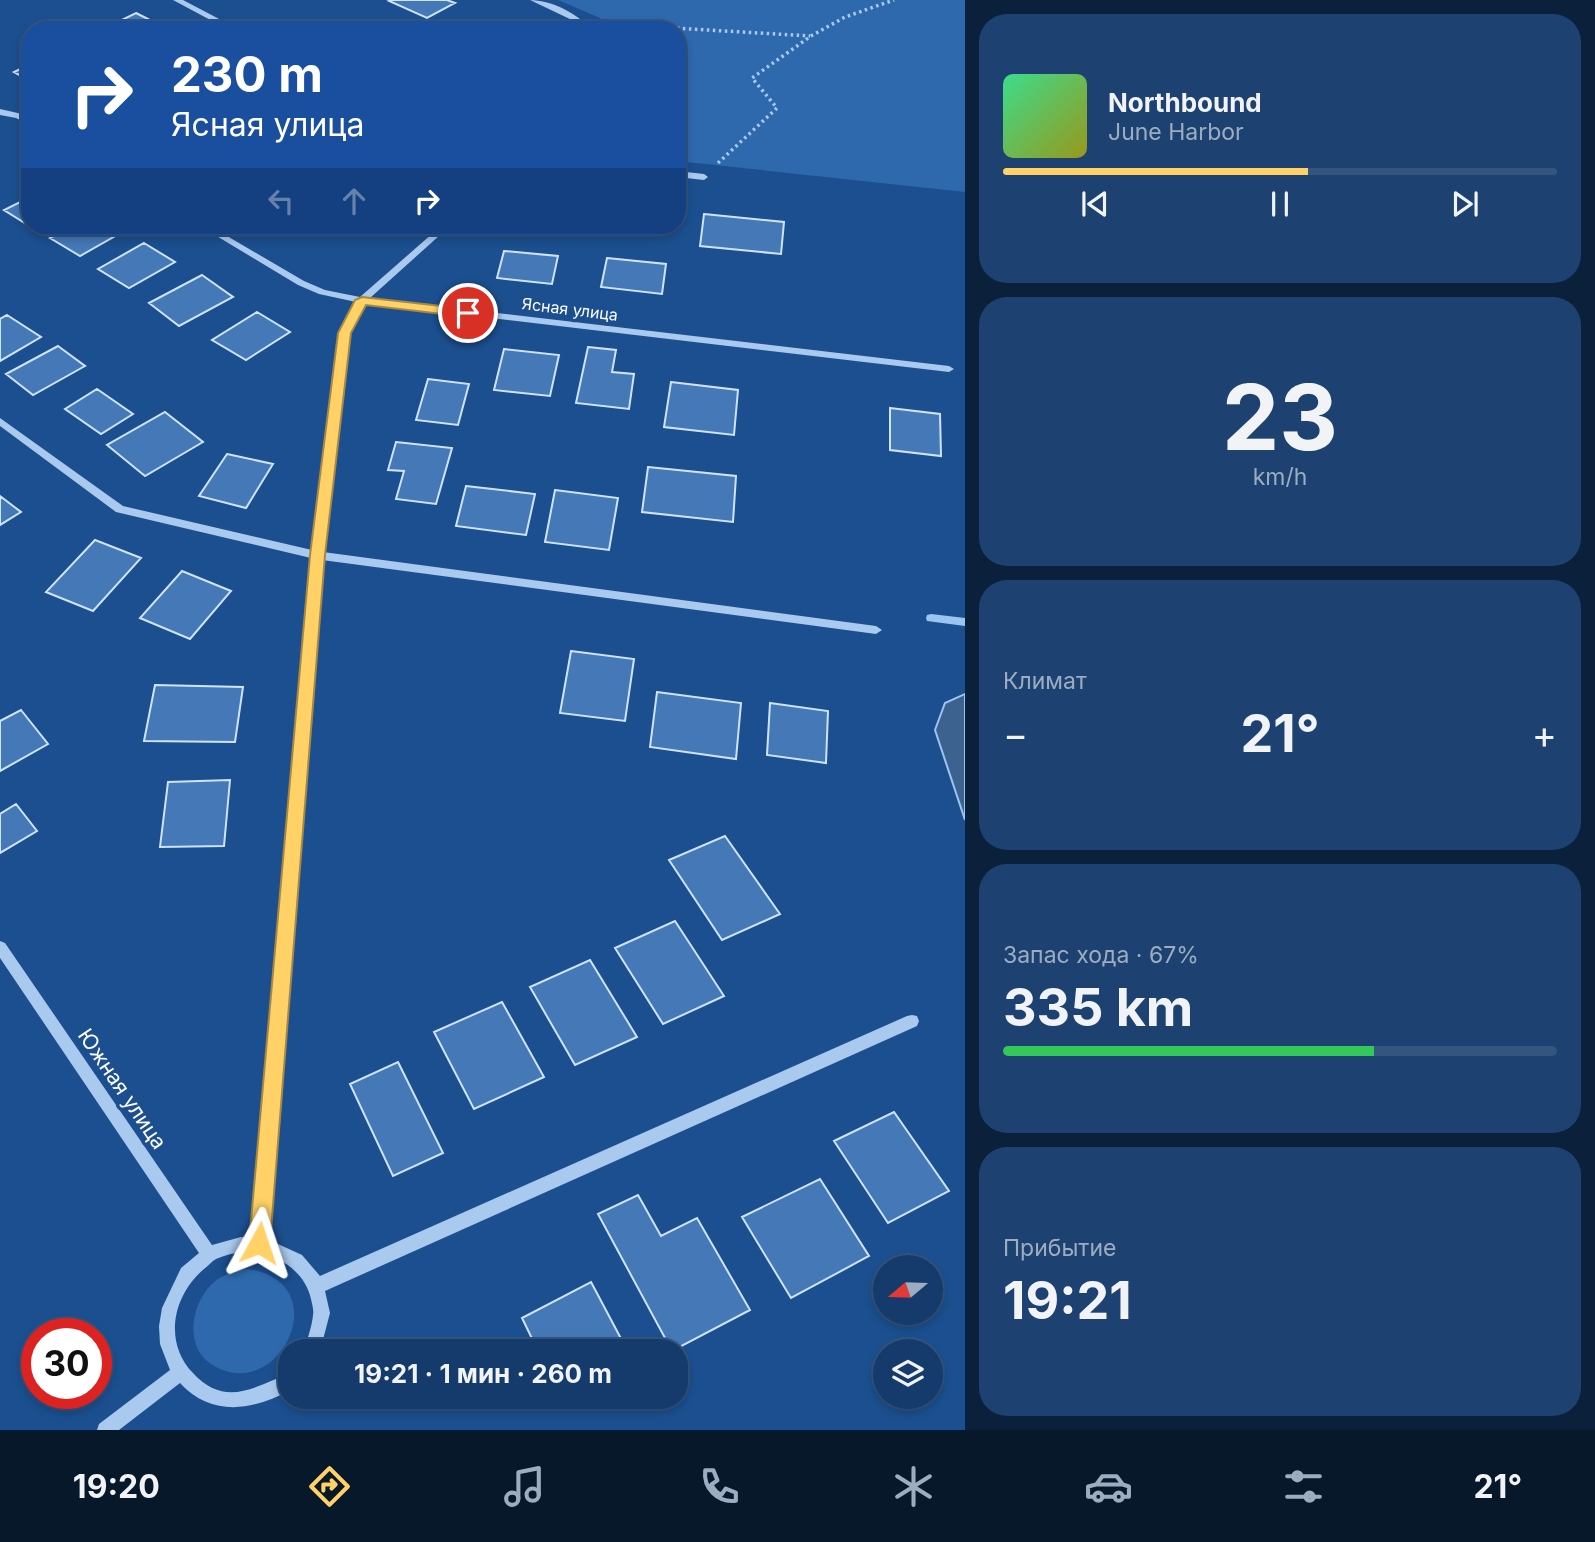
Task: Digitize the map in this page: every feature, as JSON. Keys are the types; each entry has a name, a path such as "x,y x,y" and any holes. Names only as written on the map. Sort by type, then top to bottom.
{"street":[{"path":"177,0 218,21"},
{"path":"534,0 579,21"},
{"path":"0,112 21,118"},
{"path":"686,175 704,177"},
{"name":"Ясная улица","path":"219,235 300,282 322,292 362,300 949,369"},
{"path":"259,1243 317,555 345,333 362,300 436,235"},
{"path":"0,422 120,509 317,555 876,630"},
{"name":"Южная улица","path":"0,947 209,1255"},
{"path":"317,1286 912,1021"},
{"path":"278,1389 269,1395 243,1401 219,1399 197,1390 180,1373 169,1349 166,1322 173,1296 188,1273 209,1255 233,1245 259,1243 284,1250 303,1265 317,1286 321,1312 318,1339"},
{"path":"105,1430 180,1373"}],"path":[{"path":"704,177 776,108 752,78 811,36 845,17 894,0"},
{"path":"686,28 811,36"}],"shaded area":[{"path":"558,0 965,0 965,192 686,162 686,21 601,21 600,18"},
{"path":"965,694 965,820 935,730 945,703"},
{"path":"246,1269 274,1278 290,1295 294,1315 288,1339 278,1339 277,1356 258,1369 236,1373 211,1364 202,1356 194,1336 195,1313 205,1292 223,1276"}],"building":[{"path":"447,0 455,3 427,18 389,1"},
{"path":"136,13 152,21 119,21"},
{"path":"21,202 21,221 4,210"},
{"path":"704,214 784,222 781,254 700,246"},
{"path":"56,235 117,235 80,256 50,238"},
{"path":"144,243 175,262 129,288 98,269"},
{"path":"504,251 558,256 552,284 497,278"},
{"path":"607,258 666,264 662,294 601,287"},
{"path":"202,275 233,297 179,326 149,303"},
{"path":"257,312 290,332 246,360 212,340"},
{"path":"7,315 41,337 0,361 0,319"},
{"path":"58,346 85,366 33,395 6,374"},
{"path":"588,347 616,350 612,372 634,374 629,409 576,403"},
{"path":"504,349 559,355 550,396 494,390"},
{"path":"428,379 469,384 458,425 416,420"},
{"path":"671,382 738,390 734,435 664,427"},
{"path":"97,389 133,414 101,434 65,409"},
{"path":"890,408 940,414 941,456 890,450"},
{"path":"165,412 203,442 145,476 107,445"},
{"path":"396,442 452,448 436,504 396,499 404,471 388,470"},
{"path":"227,454 273,464 246,508 199,496"},
{"path":"648,467 736,476 733,522 642,512"},
{"path":"466,486 535,494 526,535 456,526"},
{"path":"555,490 618,498 609,550 545,542"},
{"path":"0,496 21,512 0,525"},
{"path":"95,540 141,558 93,611 46,592"},
{"path":"182,571 231,591 190,639 140,618"},
{"path":"571,651 634,659 625,721 560,713"},
{"path":"155,685 243,687 235,742 144,741"},
{"path":"657,692 741,703 736,759 650,747"},
{"path":"770,703 828,711 826,763 767,755"},
{"path":"21,710 48,744 0,771 0,721"},
{"path":"230,780 224,846 160,847 168,782"},
{"path":"16,804 37,831 0,853 0,814"},
{"path":"725,836 780,914 722,940 669,860"},
{"path":"675,921 724,996 663,1024 615,948"},
{"path":"590,960 637,1037 575,1065 530,987"},
{"path":"502,1002 544,1077 474,1109 434,1032"},
{"path":"398,1062 443,1153 393,1176 350,1084"},
{"path":"894,1112 949,1191 888,1223 834,1141"},
{"path":"820,1179 869,1256 791,1298 742,1217"},
{"path":"638,1195 661,1236 697,1218 750,1310 688,1343 688,1339 666,1339 598,1214"},
{"path":"591,1282 621,1339 532,1339 522,1318"}],"waterway":[{"path":"931,618 965,622"}],"route":[{"path":"259,1243 317,555 345,333 362,300 468,313"}]}
